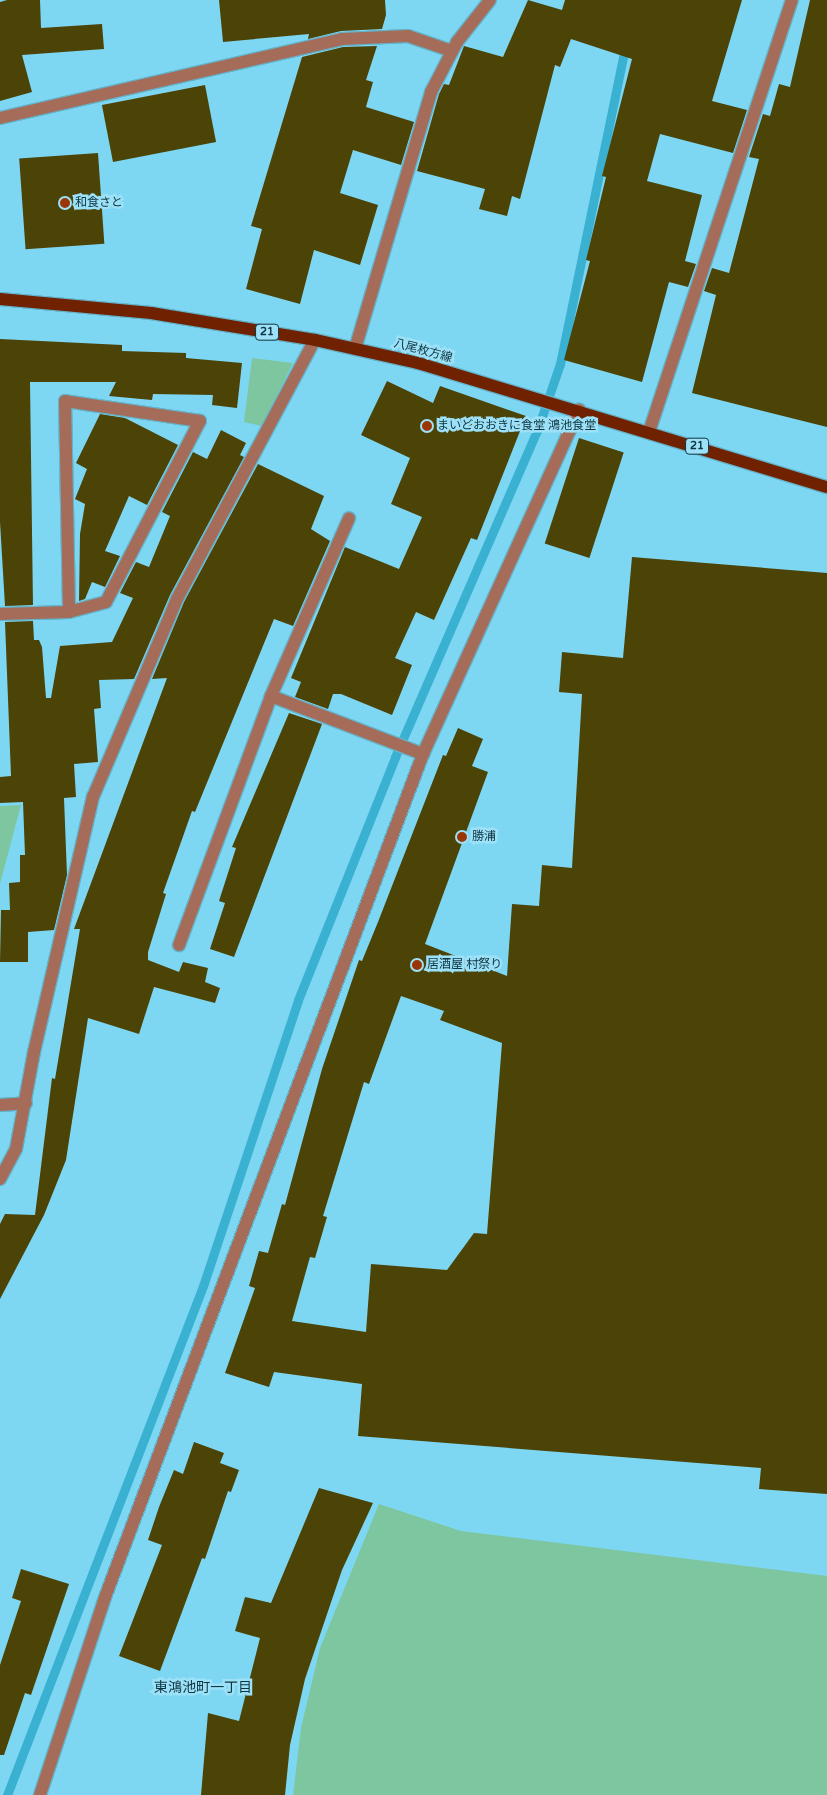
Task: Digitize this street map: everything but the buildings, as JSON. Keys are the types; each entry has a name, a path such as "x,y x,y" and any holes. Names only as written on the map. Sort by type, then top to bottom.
{"main road":[{"name":"八尾枚方線","path":"0,299 151,313 315,340 355,349 573,408 827,486"}],"street":[{"path":"355,349 431,92 452,51 490,0"},
{"path":"648,432 792,0"},
{"path":"0,118 342,39 408,36 452,51"},
{"path":"0,1179 16,1150 34,1052 93,797 177,599 315,340"},
{"path":"0,614 69,612 106,602 200,422 65,401 69,612"},
{"path":"40,1795 104,1600 421,753 573,408"},
{"path":"179,945 271,696 350,518"},
{"path":"271,696 421,753"},
{"path":"0,1105 26,1103"}],"green space":[{"path":"252,358 293,363 262,426 244,422"},
{"path":"21,805 0,884 0,806"},
{"path":"379,1504 461,1531 827,1576 827,1795 293,1795 301,1728 320,1648"}],"waterway":[{"path":"7,1795 203,1286 298,1000 395,757 537,431 560,364 625,47"}],"place":[{"name":"和食さと","path":"65,203"},
{"name":"まいどおおきに食堂 鴻池食堂","path":"427,426"},
{"name":"勝浦","path":"462,837"},
{"name":"居酒屋 村祭り","path":"417,965"}],"district":[{"name":"東鴻池町一丁目","path":"203,1688"}]}
